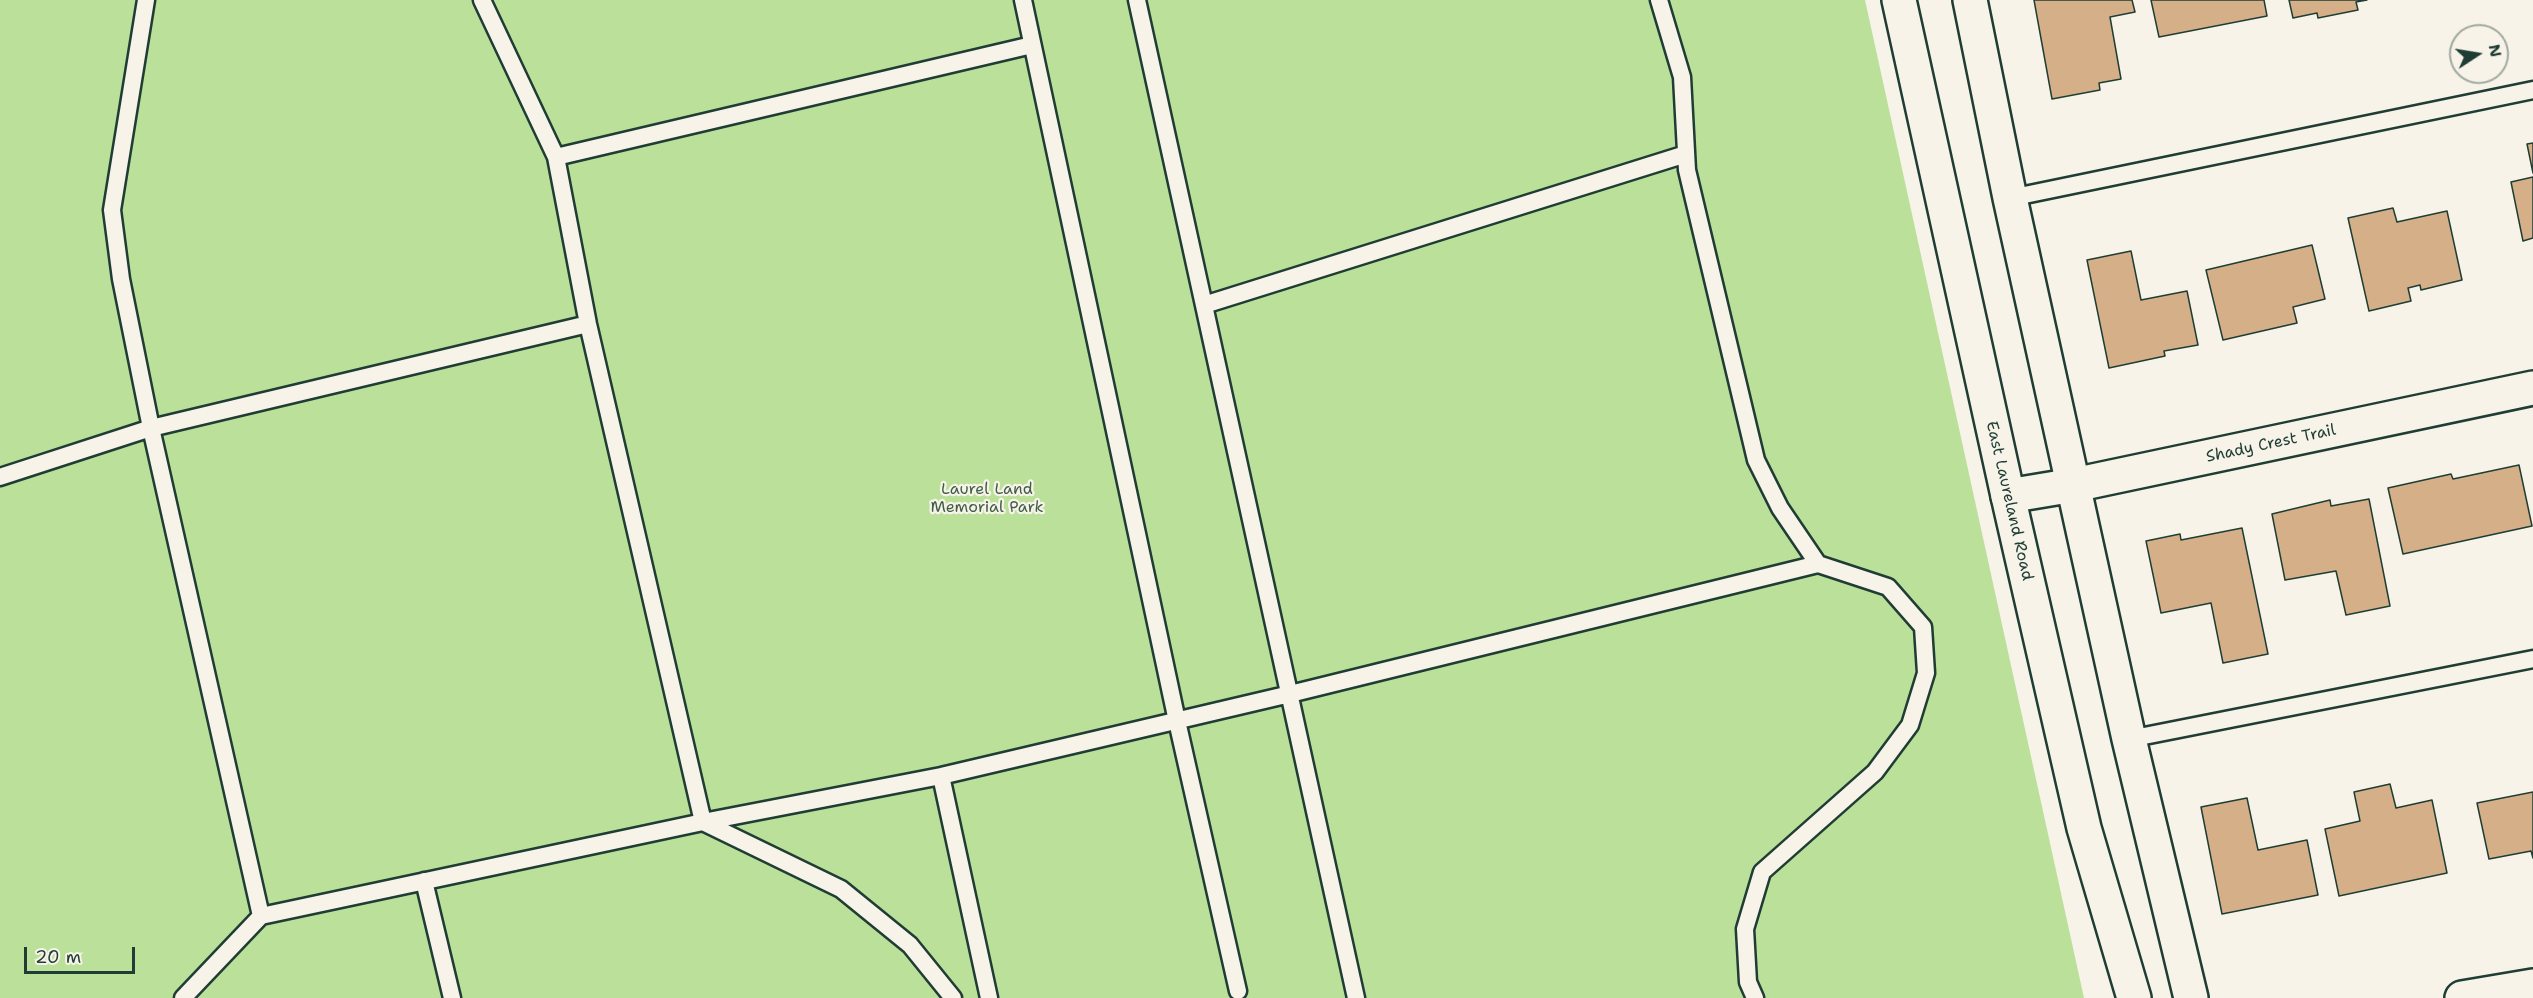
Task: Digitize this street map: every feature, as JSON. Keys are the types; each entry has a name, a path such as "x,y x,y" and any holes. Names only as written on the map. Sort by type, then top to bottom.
{"main road":[{"name":"East Laureland Road","path":"1899,0 2084,828 2134,998"},
{"path":"1970,0 2010,198 2129,740 2191,998"},
{"name":"Shady Crest Trail","path":"2008,496 2074,485 2533,388"},
{"path":"2462,998 2533,986"}],"lane":[{"path":"146,0 112,210 121,279 151,428 261,916"},
{"path":"482,0 556,157 588,324 703,822"},
{"path":"1023,0 1177,721 1238,991"},
{"path":"1137,0 1356,998"},
{"path":"1659,0 1682,78 1687,170 1756,460 1780,508 1818,564"},
{"path":"556,157 1032,45"},
{"path":"2010,198 2533,90"},
{"path":"1204,305 1686,154"},
{"path":"0,477 151,428 588,324"},
{"path":"183,998 261,916 703,822 941,776 1290,694 1818,564 1888,587 1923,627 1926,673 1911,725 1875,772 1762,872 1745,929 1748,982 1755,998"},
{"path":"2129,740 2533,659"},
{"path":"941,776 989,998"},
{"path":"703,822 842,889 910,945 953,998"},
{"path":"423,881 452,998"}],"green space":[{"name":"Laurel Land Memorial Park","path":"0,0 1865,0 2084,998 0,998"}],"building":[{"path":"2034,0 2132,0 2135,12 2110,17 2121,79 2099,83 2100,90 2052,99"},
{"path":"2151,0 2264,0 2267,16 2159,37"},
{"path":"2289,0 2367,0 2356,2 2358,10 2318,18 2317,13 2293,18"},
{"path":"2533,143 2533,173 2527,144"},
{"path":"2533,177 2533,238 2523,241 2511,182"},
{"path":"2393,208 2397,222 2447,211 2462,280 2421,290 2420,285 2408,288 2411,301 2369,311 2348,218"},
{"path":"2312,245 2325,299 2293,307 2297,323 2223,340 2206,270"},
{"path":"2131,251 2141,300 2187,291 2198,345 2164,351 2165,356 2109,368 2087,260"},
{"path":"2519,465 2532,526 2403,554 2388,488 2451,474 2453,479"},
{"path":"2369,499 2390,606 2346,615 2336,571 2285,580 2272,514 2330,500 2331,506"},
{"path":"2242,528 2268,654 2223,663 2211,603 2161,613 2146,541 2180,534 2181,540"},
{"path":"2390,784 2396,808 2432,800 2447,873 2339,896 2325,829 2360,821 2354,792"},
{"path":"2533,792 2533,858 2531,851 2489,859 2477,803"},
{"path":"2247,798 2258,850 2307,840 2318,895 2222,914 2201,807"}]}
